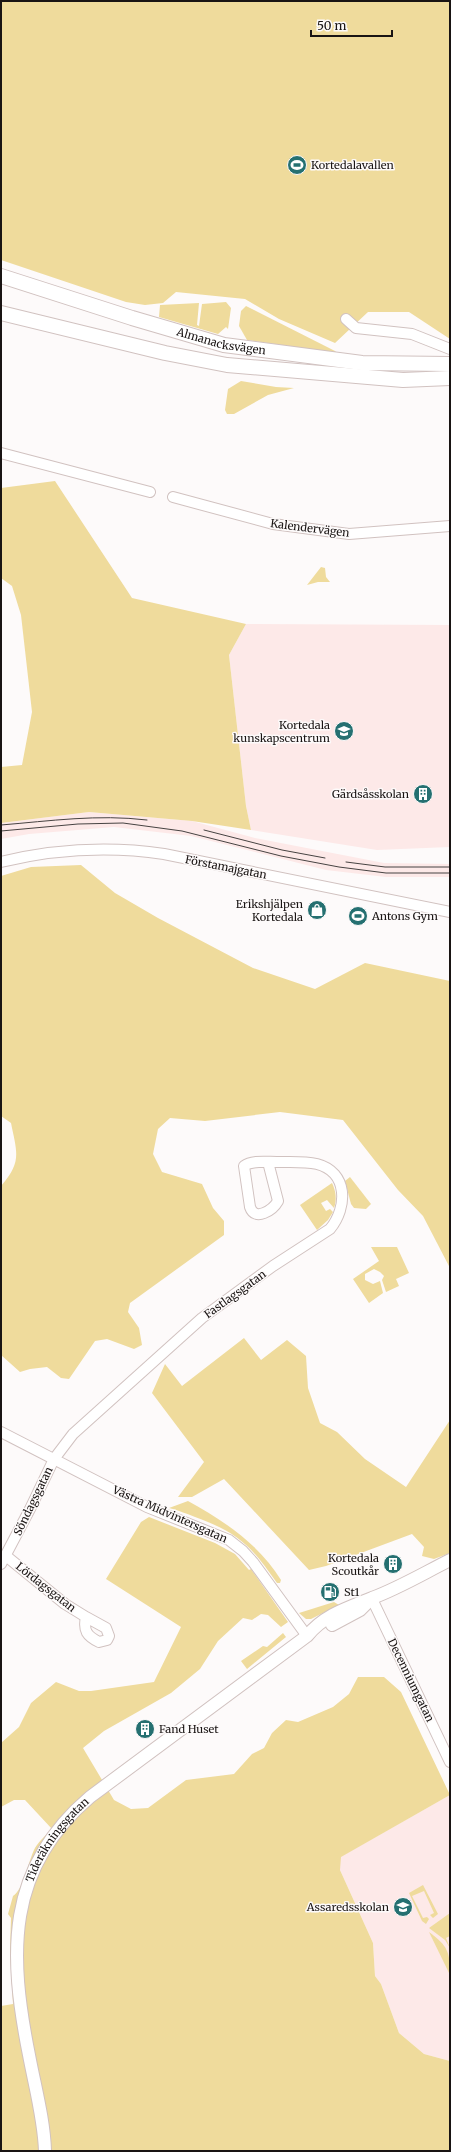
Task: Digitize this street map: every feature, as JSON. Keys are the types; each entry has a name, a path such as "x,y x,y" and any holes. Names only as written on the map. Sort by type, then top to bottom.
{"main road":[{"name":"Almanacksvägen","path":"1,276 132,318 224,345 362,363 450,364"},
{"name":"Almanacksvägen","path":"1,313 165,354 227,365 403,380 450,378"}],"street":[{"path":"346,319 356,328 412,334 450,349"},
{"path":"1,453 150,492"},
{"name":"Kalendervägen","path":"173,497 273,524 349,534 450,526"},
{"name":"Förstamajgatan","path":"1,862 43,853 102,849 135,850 450,912"},
{"name":"Fastlagsgatan","path":"54,1459 73,1434 202,1318 262,1274 330,1229 342,1210 343,1198 339,1183 331,1170 310,1163 268,1162 250,1162 243,1168 250,1209 256,1214 261,1214 270,1209 278,1201 268,1162"},
{"name":"Västra Midvintersgatan","path":"1,1432 147,1507 229,1540 243,1551 253,1562 307,1636"},
{"name":"Söndagsgatan","path":"4,1560 54,1459"},
{"name":"Lördagsgatan","path":"4,1560 64,1604 86,1617"},
{"name":"Tideräkningsgatan","path":"45,2151 40,2108 18,1996 16,1970 16,1942 21,1910 31,1876 40,1856 67,1818 90,1797 307,1636 315,1626 344,1609 372,1599 450,1560"},
{"name":"Decenniumgatan","path":"372,1599 450,1762"}],"shaded area":[{"path":"1,1 450,1 450,339 409,312 368,312 335,343 279,319 245,299 176,292 163,303 145,305 126,302 1,260"},
{"path":"226,302 231,308 228,329 226,327 218,334 159,317 160,305 199,303 197,325 199,326 202,304"},
{"path":"246,306 337,353 247,340 239,326 241,311"},
{"path":"241,381 276,387 294,388 268,395 234,414 227,414 225,410 228,389"},
{"path":"55,481 132,598 246,624 229,655 246,806 251,830 192,821 89,812 1,823 1,767 22,765 32,712 21,615 12,586 1,578 1,488"},
{"path":"321,567 325,568 326,577 330,582 318,582 307,585"},
{"name":"Kortedala kunskapscentrum","path":"246,624 450,625 450,847 377,850 251,830 246,806 229,655"},
{"path":"89,812 192,821 255,838 384,863 450,864 450,877 386,877 326,870 191,836 114,827 29,834 1,839 1,823"},
{"path":"81,865 115,893 158,918 253,968 315,989 365,963 450,981 450,1268 423,1216 398,1190 343,1120 280,1112 205,1121 170,1118 158,1129 153,1154 162,1172 202,1184 213,1208 224,1221 224,1235 130,1303 128,1312 139,1328 142,1345 134,1349 107,1339 95,1341 69,1379 61,1378 47,1367 20,1372 1,1355 1,1186 8,1178 15,1163 16,1150 11,1123 1,1116 1,876 31,867"},
{"path":"350,1177 371,1204 366,1209 354,1208 351,1204 345,1181"},
{"path":"332,1183 336,1196 334,1208 327,1200 321,1203 326,1211 330,1209 333,1212 328,1220 317,1230 300,1205"},
{"path":"371,1247 397,1247 409,1273 396,1279 399,1286 386,1292 382,1280 384,1276 380,1272 374,1269 365,1274 365,1280 373,1284 380,1281 383,1293 369,1303 353,1279 379,1261"},
{"path":"244,1338 261,1360 287,1340 306,1356 308,1388 320,1423 337,1432 365,1459 406,1487 450,1420 450,1553 434,1559 422,1556 424,1547 412,1534 326,1566 309,1570 224,1479 192,1497 178,1497 204,1462 152,1393 165,1364 182,1386"},
{"path":"188,1501 214,1516 240,1534 272,1567 281,1580 280,1583 277,1583 251,1550 233,1535 210,1523 169,1508"},
{"path":"149,1517 215,1543 235,1554 249,1570 251,1569 288,1622 281,1627 268,1615 261,1614 252,1620 243,1618 218,1641 200,1669 171,1693 104,1731 83,1748 114,1800 131,1809 148,1808 186,1780 234,1774 252,1754 264,1748 272,1733 286,1720 298,1722 333,1707 349,1694 358,1677 384,1677 401,1692 450,1795 341,1857 340,1870 373,1943 375,1976 381,1984 399,2033 424,2054 450,2061 450,2151 1,2151 1,2006 13,2004 10,1950 11,1918 8,1914 13,1896 23,1881 35,1848 52,1829 25,1800 14,1800 1,1807 1,1743 19,1727 31,1703 56,1682 79,1691 91,1691 154,1682 181,1627 106,1579 141,1522"},
{"path":"334,1602 339,1605 311,1619 306,1619 299,1613"},
{"path":"283,1633 286,1637 247,1669 241,1661 263,1646 267,1647"},
{"name":"Assaredsskolan","path":"450,1795 450,2061 424,2054 399,2033 381,1984 375,1976 373,1943 340,1870 340,1857"},
{"path":"423,1885 438,1914 433,1918 430,1915 434,1913 424,1891 412,1896 423,1918 427,1917 429,1919 426,1924 422,1921 409,1893"},
{"path":"450,1913 450,1936 446,1938 450,1948 445,1940 429,1928"},
{"path":"429,1932 440,1941 447,1950 450,1975"}],"tram line":[{"path":"1,825 92,818 129,818 147,820"},
{"path":"1,831 78,824 123,823 182,831 281,856 339,867 386,873 450,873"},
{"path":"204,830 282,850 325,858"},
{"path":"346,862 385,867 450,867"}],"place":[{"name":"Kortedalavallen","path":"297,165"},
{"name":"Kortedala kunskapscentrum","path":"344,731"},
{"name":"Gärdsåsskolan","path":"423,794"},
{"name":"Erikshjälpen Kortedala","path":"317,910"},
{"name":"Antons Gym","path":"358,916"},
{"name":"Kortedala Scoutkår","path":"393,1564"},
{"name":"St1","path":"330,1592"},
{"name":"Fand Huset","path":"145,1729"},
{"name":"Assaredsskolan","path":"403,1907"}]}
